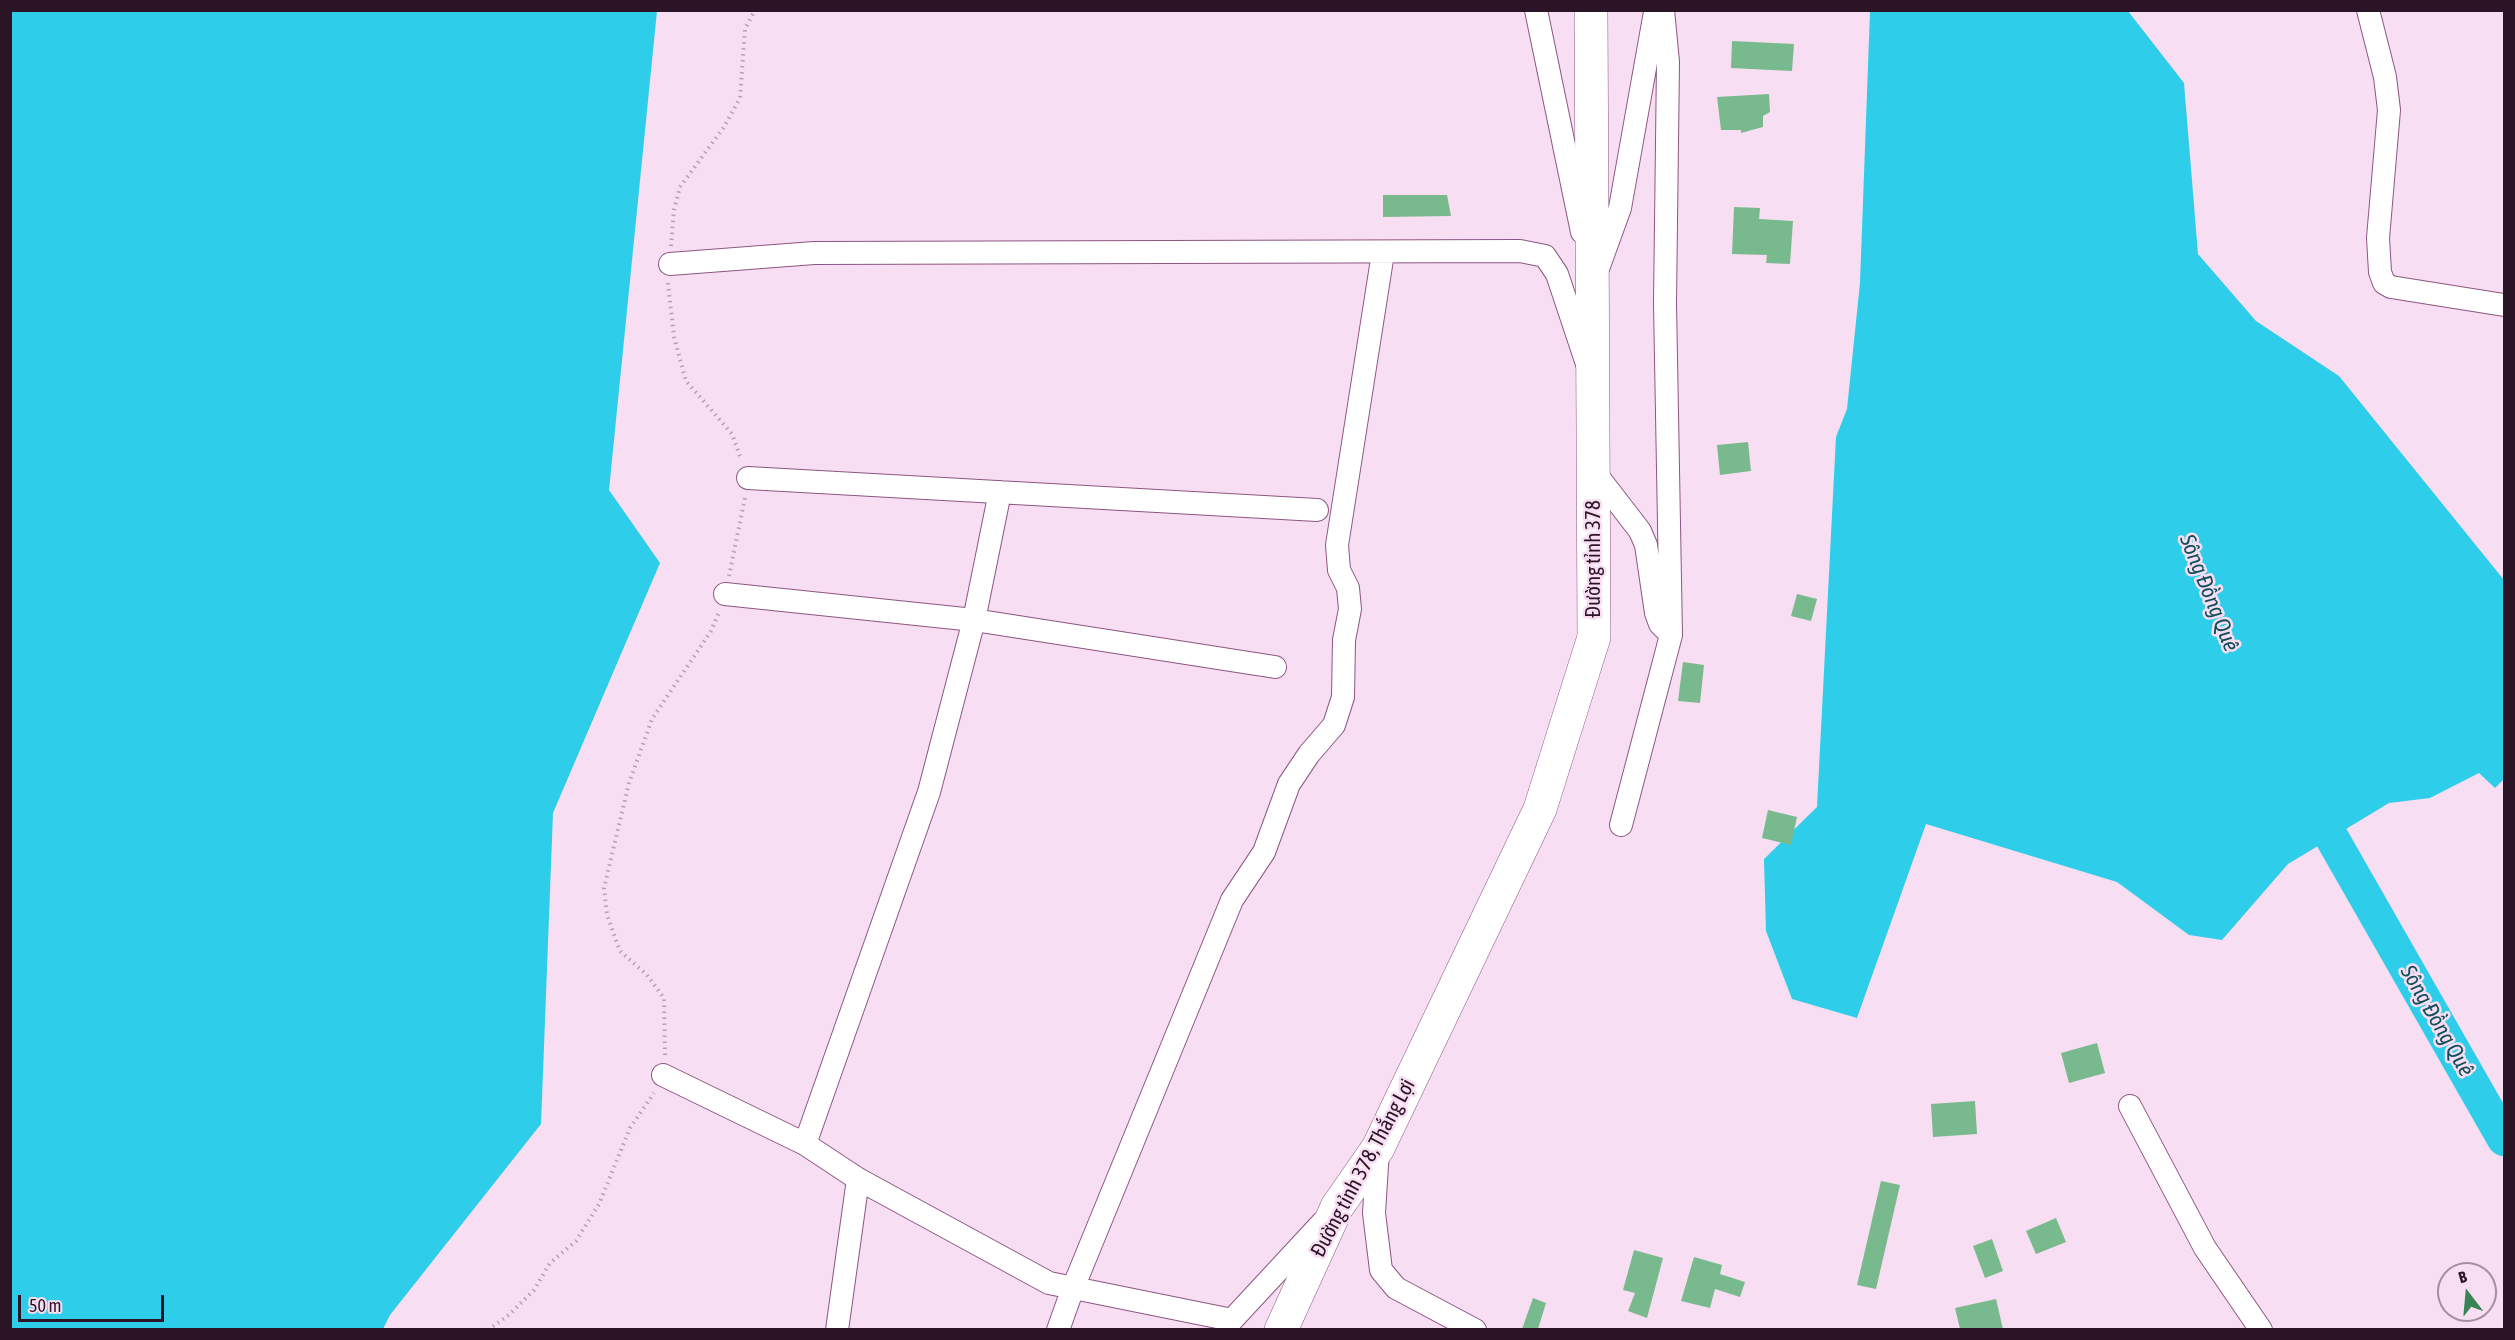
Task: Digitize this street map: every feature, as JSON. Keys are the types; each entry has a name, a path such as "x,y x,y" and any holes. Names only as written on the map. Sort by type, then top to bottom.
{"main road":[{"name":"Đường tỉnh 378","path":"1415,1072 1540,809 1594,637 1591,10"},
{"name":"Đường tỉnh 378, Thắng Lợi","path":"1281,1329 1337,1206 1378,1148 1415,1072"}],"street":[{"path":"1536,10 1592,284"},
{"path":"1592,284 1620,208 1656,10"},
{"path":"1621,825 1671,635 1665,303 1668,62 1663,10"},
{"path":"2368,10 2385,77 2389,110 2378,238 2380,272 2384,283 2391,287 2505,305"},
{"path":"670,264 814,253 1520,251 1545,256 1557,274 1592,380"},
{"path":"1058,1329 1073,1287 1232,900 1264,852 1289,784 1334,725 1343,697 1344,640 1350,609 1348,588 1339,570 1337,545 1383,253"},
{"path":"1593,470 1640,531 1646,545 1656,614 1660,624 1671,635"},
{"path":"748,478 1317,510"},
{"path":"805,1144 929,792 974,620 1000,492"},
{"path":"725,594 974,620 1275,667"},
{"path":"663,1075 805,1144 858,1179 1049,1283 1232,1320 1337,1206"},
{"path":"2130,1106 2205,1248 2261,1329"},
{"path":"1378,1148 1374,1213 1381,1270 1396,1288 1475,1329"},
{"path":"837,1329 858,1179"}],"path":[{"path":"488,1329 518,1306 534,1290 550,1263 576,1241 599,1204 630,1128 651,1098 663,1075 666,1033 664,998 647,975 620,951 607,915 604,888 629,783 652,719 711,631 725,594 748,478 732,434 686,381 674,337 668,283 674,210 680,187 724,127 740,98 745,30 755,10"}],"water":[{"path":"10,11 657,11 609,490 660,563 553,813 541,1124 390,1315 383,1329 11,1329"},
{"path":"1870,11 2128,11 2184,83 2198,254 2256,321 2339,376 2504,580 2504,779 2495,788 2479,773 2430,798 2389,803 2288,864 2222,940 2189,935 2117,882 1926,824 1857,1018 1792,999 1766,931 1764,859 1817,807 1836,437 1847,409 1860,283"}],"building":[{"path":"1732,41 1794,44 1792,71 1731,68"},
{"path":"1769,94 1770,112 1763,116 1763,127 1741,133 1741,130 1721,130 1717,97"},
{"path":"1383,195 1447,195 1451,216 1383,217"},
{"path":"1734,207 1760,208 1759,219 1793,221 1790,264 1766,263 1767,255 1732,254"},
{"path":"1748,442 1751,471 1720,475 1717,445"},
{"path":"1797,594 1817,599 1811,621 1791,616"},
{"path":"1683,662 1704,665 1700,703 1678,701"},
{"path":"1768,810 1797,817 1791,845 1762,838"},
{"path":"2097,1043 2105,1073 2069,1083 2061,1053"},
{"path":"1975,1101 1977,1134 1933,1137 1931,1104"},
{"path":"1881,1181 1900,1185 1876,1289 1857,1285"},
{"path":"2056,1218 2066,1242 2036,1254 2026,1231"},
{"path":"1992,1239 2003,1271 1985,1278 1973,1246"},
{"path":"1634,1250 1663,1258 1647,1318 1628,1311 1635,1293 1623,1290"},
{"path":"1694,1257 1722,1265 1720,1274 1745,1282 1740,1297 1715,1289 1710,1308 1681,1301"},
{"path":"1533,1298 1546,1303 1538,1329 1522,1329"},
{"path":"1996,1299 2003,1329 1960,1329 1955,1308"}],"waterway":[{"name":"Sông Đồng Quê","path":"2308,796 2504,1139"}]}
